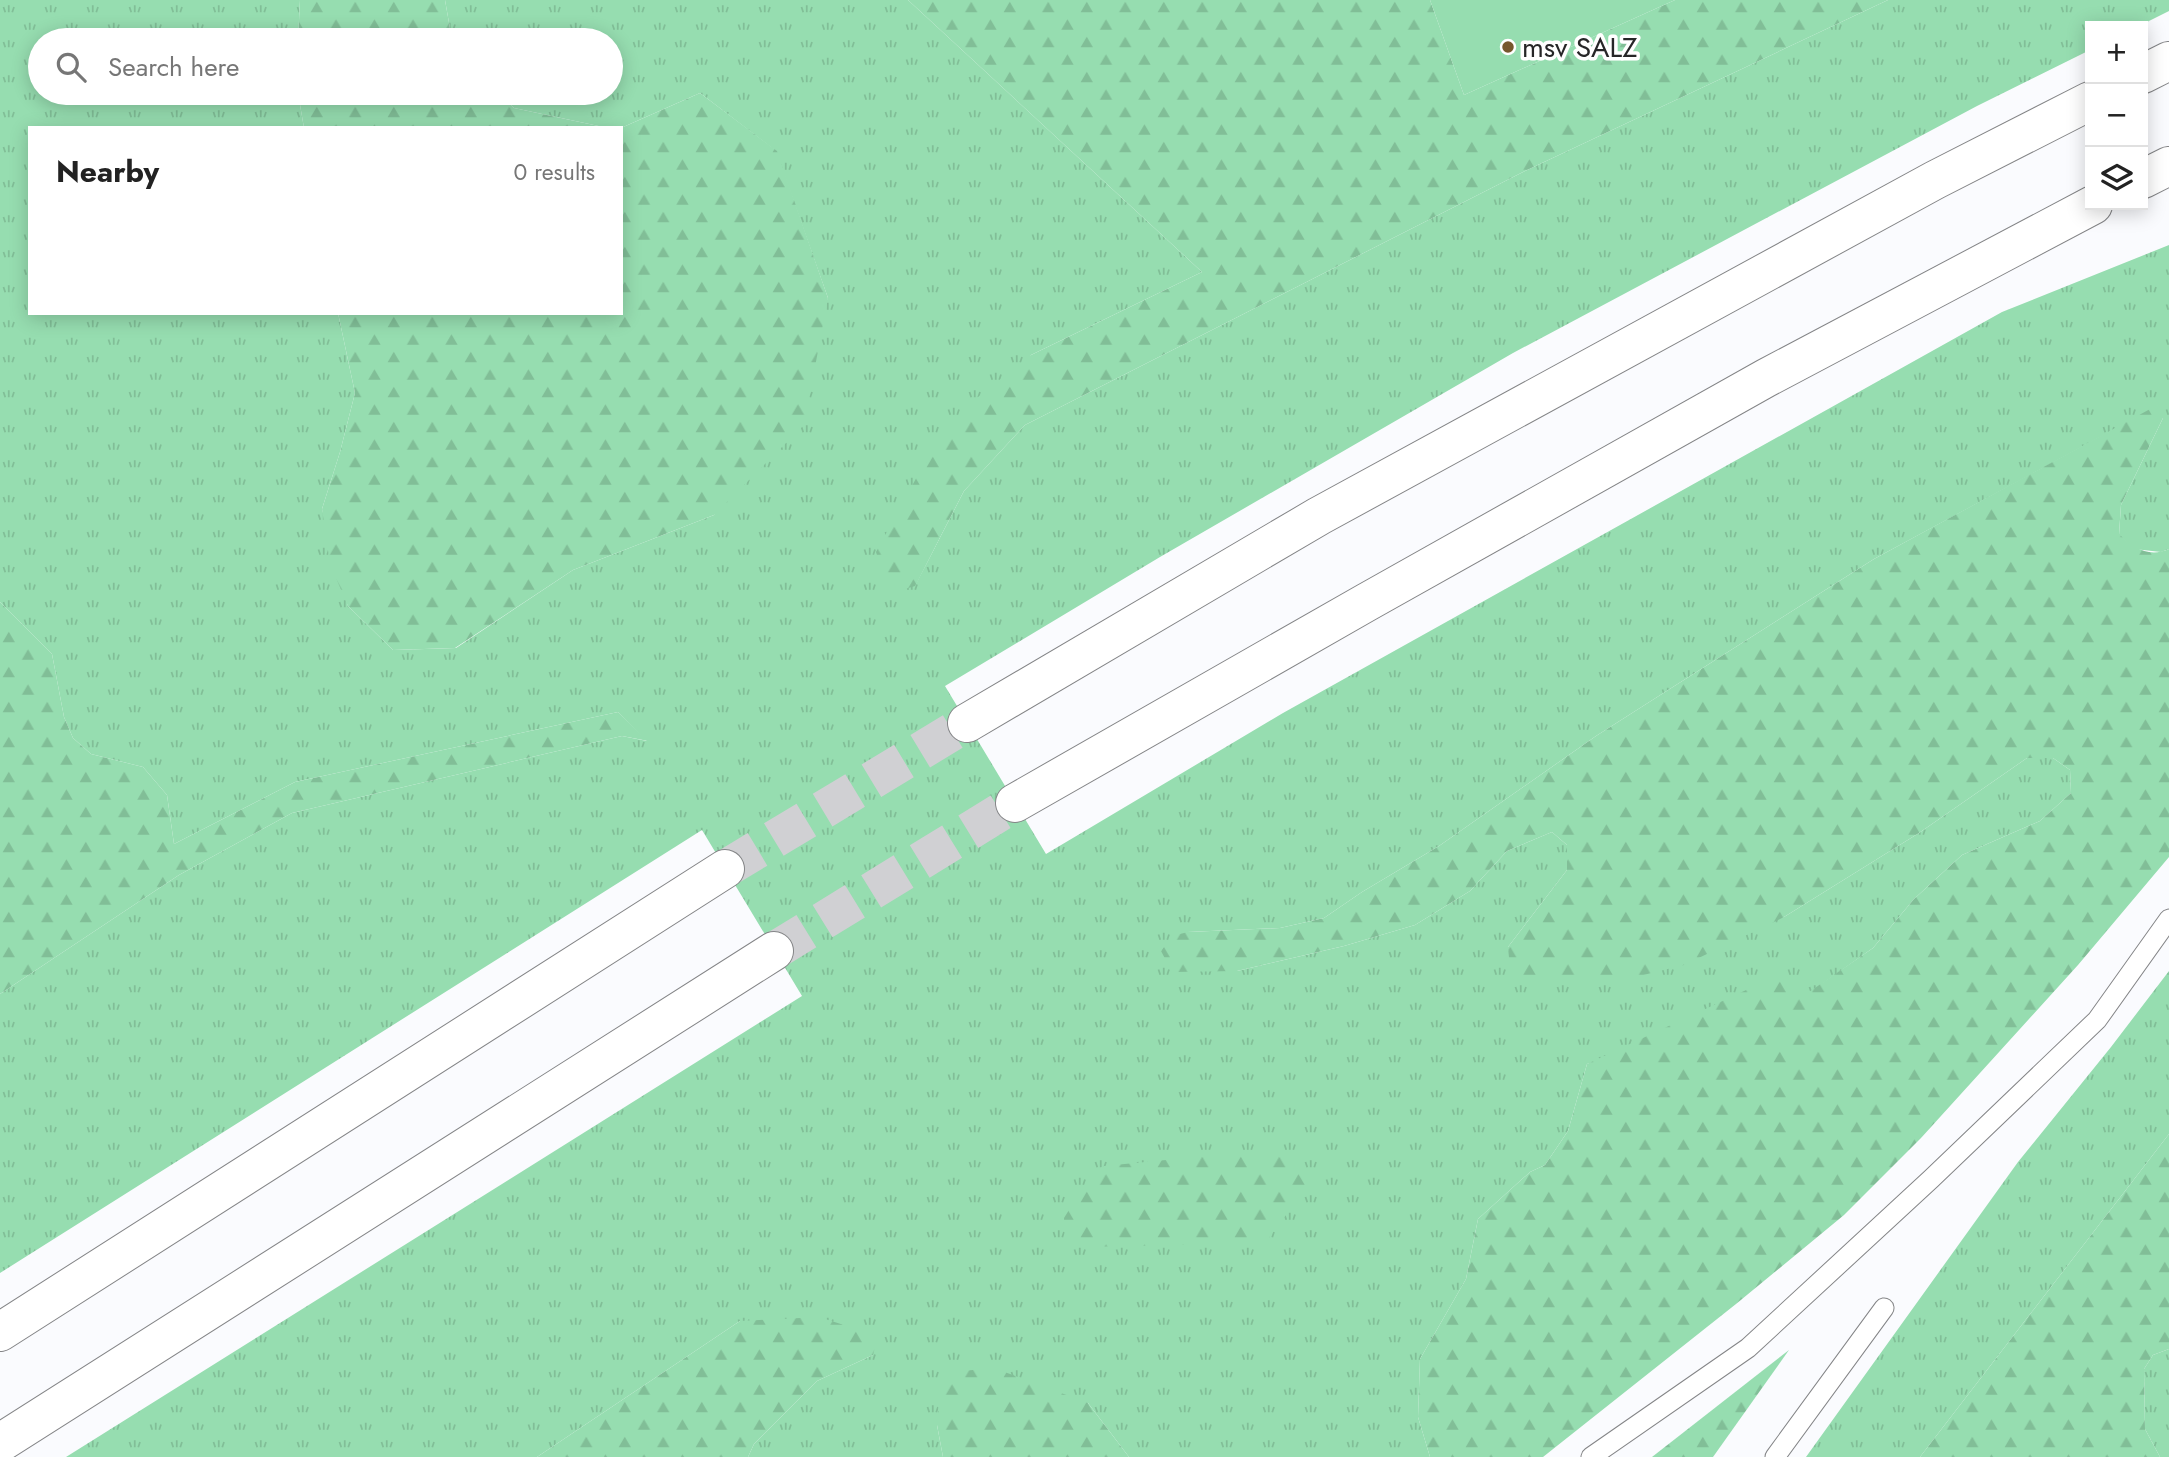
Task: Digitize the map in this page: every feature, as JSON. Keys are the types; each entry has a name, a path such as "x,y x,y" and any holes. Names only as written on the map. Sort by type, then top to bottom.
{"highway":[{"path":"2148,72 2169,61"},
{"path":"967,723 1331,510 1935,180 2085,104"},
{"path":"2148,176 2169,166"},
{"path":"1015,803 1355,608 1754,385 2085,209"},
{"path":"0,1332 725,869"},
{"path":"0,1443 774,950"}],"lane":[{"path":"1591,1457 1748,1348 1931,1179 2097,1020 2169,919"},
{"path":"1775,1457 1884,1308"}],"green space":[{"path":"0,0 300,0 299,28 28,28 28,105 300,105 304,126 28,126 28,315 338,315 355,393 322,509 348,606 393,650 456,648 573,570 714,515 828,298 776,151 700,93 623,127 599,126 514,108 511,105 623,105 623,28 450,28 445,0 908,0 1202,272 1031,355 915,586 964,491 1025,425 1525,171 1888,0 2169,0 2169,11 2148,22 2085,21 2085,52 1977,106 1513,353 1160,557 945,686 1046,854 1283,713 2002,312 2169,245 2169,549 2161,552 2134,549 2119,535 2121,505 2163,418 2163,403 1874,559 1596,736 1439,846 1324,918 1280,928 1188,932 1237,971 1344,946 1415,925 1470,891 1507,851 1552,832 1567,845 1567,870 1508,947 1784,917 1919,833 2027,758 2053,758 2070,770 2071,793 2040,821 1962,855 1914,899 1873,948 1809,993 1587,1064 1568,1131 1545,1165 1530,1172 1478,1219 1466,1279 1420,1359 1418,1417 1430,1457 1129,1457 1088,1403 937,1425 943,1457 748,1457 754,1444 817,1381 873,1355 740,1321 537,1457 66,1457 802,996 702,830 0,1273 0,994 179,875 292,813 622,736 647,741 618,712 295,782 174,844 167,795 143,767 91,754 73,738 64,717 52,654 0,602"},
{"path":"300,0 445,0 450,28 299,28"},
{"path":"908,0 1430,0 1464,95 1675,0 1888,0 1525,171 1025,425 964,491 915,586 889,594 876,552 919,473 963,409 1031,355 1202,272"},
{"name":"msv SALZ","path":"1430,0 1675,0 1464,95"},
{"path":"700,93 777,151 828,298 804,425 714,515 573,570 455,648 393,650 348,606 330,564 322,509 355,393 338,315 623,315 623,127"},
{"path":"300,105 511,105 514,108 599,126 304,126"},
{"path":"2163,402 2163,418 2121,505 2119,534 2130,544 2148,552 2169,549 2169,857 2078,965 1921,1138 1844,1215 1736,1304 1543,1457 1430,1457 1418,1417 1420,1359 1466,1279 1478,1219 1530,1172 1545,1165 1568,1131 1587,1064 1772,978 1809,992 1873,948 1914,899 1962,855 2040,821 2071,793 2070,770 2053,758 2027,758 1919,833 1784,917 1684,965 1631,978 1529,978 1510,968 1508,947 1567,870 1567,845 1552,832 1507,851 1470,891 1415,925 1344,946 1237,971 1172,972 1161,951 1172,936 1188,932 1280,928 1324,918 1439,846 1596,736 1874,559"},
{"path":"0,602 52,654 64,717 73,738 91,754 143,767 167,795 174,844 295,782 618,712 648,741 622,736 292,813 179,875 0,994"},
{"path":"2169,971 2169,1134 1920,1457 1806,1457 2018,1162"},
{"path":"2169,1134 2169,1349 2153,1355 2144,1369 2145,1429 2160,1457 1920,1457"},
{"path":"1280,1149 1306,1168 1308,1186 1265,1243 1083,1247 1065,1240 1064,1218 1092,1173 1104,1166"},
{"path":"819,1317 878,1336 873,1355 817,1381 754,1444 748,1457 537,1457 740,1321"},
{"path":"2169,1349 2169,1457 2160,1457 2145,1429 2144,1369 2153,1355"},
{"path":"1789,1350 1713,1457 1652,1457"},
{"path":"994,1368 1088,1403 1129,1457 943,1457 937,1425 941,1373"}],"tunnel":[{"path":"725,869 967,723"},
{"path":"774,951 1015,803"}],"place":[{"name":"msv SALZ","path":"1508,47"}]}
